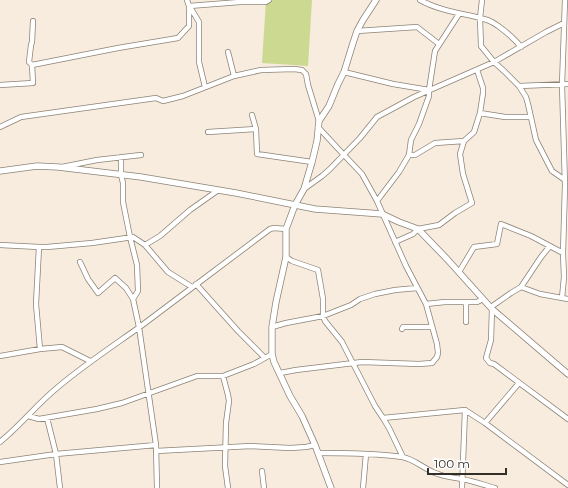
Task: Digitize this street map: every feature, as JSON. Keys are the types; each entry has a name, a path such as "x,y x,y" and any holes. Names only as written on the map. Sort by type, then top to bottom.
{"street":[{"path":"187,0 199,22 199,62 205,87"},
{"path":"189,6 240,1 266,2 269,0"},
{"path":"331,488 318,452 302,416 290,396 274,362 272,354 272,327 286,257 286,229 295,206 304,189 317,141 319,124 329,106 344,72 357,31 376,0"},
{"path":"420,0 429,5 459,14 487,20 507,33 521,47"},
{"path":"482,0 480,18 481,46 494,62 519,86 526,97 536,140 541,152 552,171 566,184"},
{"path":"562,298 566,277 563,253 566,184 562,85 565,0"},
{"path":"32,65 178,38 189,26 189,6"},
{"path":"377,201 399,172 409,155 411,140 419,124 429,96 435,51 459,14"},
{"path":"0,85 33,83 32,65 29,62 29,57 32,42 33,22"},
{"path":"304,189 330,169 360,138 377,117 414,97 494,62 564,23"},
{"path":"357,31 417,27 439,44"},
{"path":"228,52 234,76"},
{"path":"0,127 21,117 156,98 163,101 183,96 234,76 261,70 302,70 306,74 319,124 343,154 362,174 386,219 394,242 426,304 438,353 437,357 432,363 404,364 374,362 280,373"},
{"path":"394,242 413,234 418,229 439,225 455,212 472,203 463,174 460,154 464,141 474,132 480,113 483,88 477,70"},
{"path":"344,72 393,84 429,90"},
{"path":"519,86 568,84"},
{"path":"480,113 505,117 531,117"},
{"path":"252,115 256,129 257,154 312,162"},
{"path":"208,132 256,129"},
{"path":"409,155 415,155 435,142 464,141"},
{"path":"58,167 98,160 141,156"},
{"path":"121,157 123,202 137,265 138,292 133,300"},
{"path":"0,171 38,166 58,167 236,193 315,209 382,214 418,229 443,254 491,308 568,374"},
{"path":"145,245 160,236 216,190"},
{"path":"459,272 474,247 497,244 500,224 530,236 563,253"},
{"path":"0,442 56,388 90,361 139,327 270,229 286,229"},
{"path":"0,245 39,247 92,243 133,237 145,245 168,272 194,286 265,358"},
{"path":"491,308 521,287 541,256 550,246"},
{"path":"39,247 36,304 40,349"},
{"path":"286,257 292,261 318,270 323,298 323,316 325,321 342,342 403,457"},
{"path":"80,262 88,279 98,293 115,278 126,288 133,300 139,327 156,445 156,488"},
{"path":"521,287 540,294 568,299"},
{"path":"272,327 323,316 351,305 360,299 375,294 417,288"},
{"path":"426,304 446,302 477,302 483,299"},
{"path":"466,302 466,322"},
{"path":"491,308 491,340 486,358 490,363 494,364 568,419"},
{"path":"402,329 403,327 432,327"},
{"path":"0,356 62,347 90,361"},
{"path":"28,416 39,419 47,418 122,403 197,376 223,376 254,364 272,354"},
{"path":"223,376 229,401 225,448 225,466 228,488"},
{"path":"485,423 519,382"},
{"path":"383,418 465,410 568,484"},
{"path":"462,488 465,410"},
{"path":"47,418 56,454 60,488"},
{"path":"0,462 56,454 156,445"},
{"path":"156,451 251,446 290,448 315,445"},
{"path":"318,452 403,457 415,461 437,474 495,488"},
{"path":"363,488 366,454"},
{"path":"262,470 264,488"}],"green space":[{"path":"266,0 312,0 308,66 262,63"}]}
